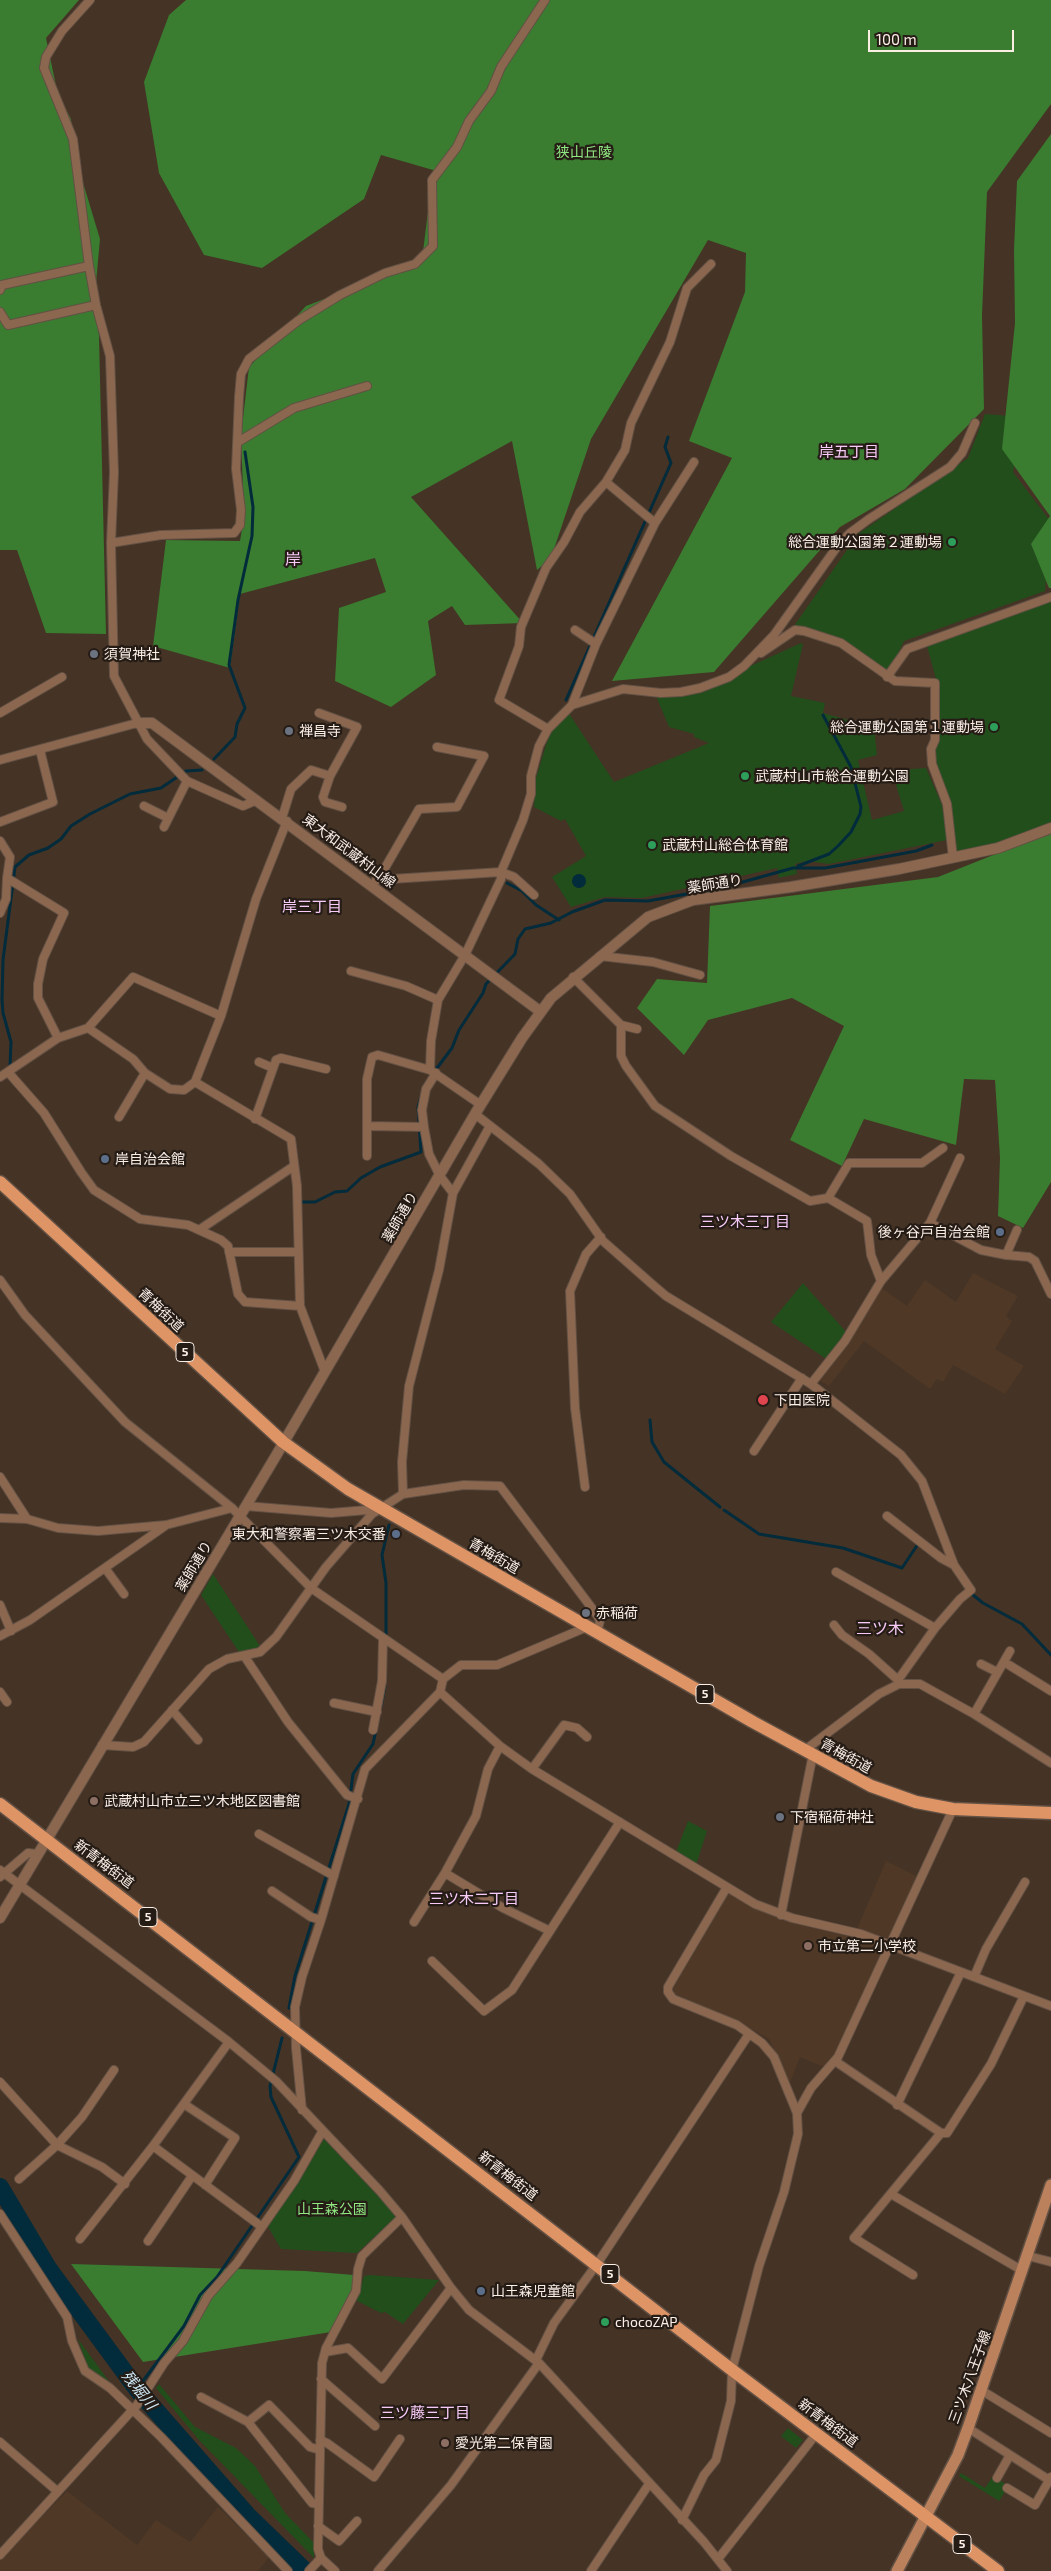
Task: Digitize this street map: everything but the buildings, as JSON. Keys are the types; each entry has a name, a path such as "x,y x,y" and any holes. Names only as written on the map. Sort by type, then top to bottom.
{"main road":[{"name":"青梅街道","path":"0,1182 283,1442 328,1477 381,1509 809,1752 878,1789 916,1802 953,1809 1051,1813"},
{"name":"新青梅街道","path":"0,1804 732,2370 998,2571"},
{"name":"三ツ木八王子線","path":"897,2571 926,2517 968,2428 1022,2272 1047,2211 1051,2185"}],"street":[{"path":"90,0 62,31 46,57 44,68 73,139 89,266 96,306 110,356 114,472 111,543 114,676 137,723 159,753 183,776 243,806 257,800"},
{"path":"111,543 161,535 234,533 240,525 241,510 236,470 241,374 249,358 299,320 340,295 385,273 415,264 433,246 432,180 457,147 469,121 491,91 501,67 545,0"},
{"path":"548,730 499,700 519,646 521,627 546,568 564,542 580,512 606,482 625,450 631,422 670,342 687,288 711,264"},
{"path":"0,290 2,285 89,266"},
{"path":"0,312 8,325 96,306"},
{"path":"238,442 294,408 367,386"},
{"path":"748,661 790,614 840,544 869,518 950,467 962,453 975,423"},
{"path":"453,1193 440,1176 429,1154 422,1110 426,1089 433,1072 431,1041 438,1000 465,955 501,879 501,872 523,820 531,794 531,776 539,746 548,730 572,705 593,642 655,524 694,462"},
{"path":"606,482 655,524"},
{"path":"887,677 906,649 1051,597"},
{"path":"575,630 593,642"},
{"path":"572,705 623,689 661,693 700,688 728,677 748,661 795,630 841,643 887,677 896,681 935,683 935,740 931,749 932,764 947,804 953,858"},
{"path":"0,713 62,677"},
{"path":"319,714 357,727 330,776 323,797 325,802 342,807"},
{"path":"0,760 137,723"},
{"name":"東大和武蔵村山線","path":"137,723 152,724 541,1012"},
{"path":"378,880 419,809 457,807 484,756 437,747"},
{"path":"0,822 52,802 40,750"},
{"path":"88,1028 133,1059 145,1073 170,1089 184,1090 195,1082 221,1016 256,899 284,820 291,789 311,770 330,776"},
{"path":"164,827 183,776"},
{"path":"144,806 168,818"},
{"name":"薬師通り","path":"0,1918 246,1506 478,1110 522,1038 551,998 648,917 693,900 791,887 953,858 998,848 1051,828"},
{"path":"0,841 10,857 11,880 0,913"},
{"path":"366,881 501,872 514,877 534,895"},
{"path":"11,880 64,913 43,959 38,984 38,998 58,1038"},
{"path":"600,956 653,962 700,976"},
{"path":"352,971 406,986 438,1000"},
{"path":"0,1077 58,1038 88,1028 133,977 221,1016"},
{"path":"574,978 621,1025 637,1029"},
{"path":"621,1025 621,1056 626,1066 656,1106 731,1156 810,1201 828,1198 867,1221 871,1255 882,1281"},
{"path":"368,1156 367,1079 372,1058 378,1055 433,1072 478,1110 490,1126 539,1164 570,1194 600,1237 630,1266 666,1296 811,1384 900,1456 922,1481 954,1564 971,1590 960,1599 935,1628 899,1682 879,1694 809,1752 781,1915"},
{"path":"255,1119 276,1060 281,1058 326,1070"},
{"path":"258,1062 273,1068"},
{"path":"8,1072 44,1113 80,1172 94,1190 140,1219 188,1225 221,1240 228,1246 238,1294 245,1302 300,1306"},
{"path":"118,1117 145,1073"},
{"path":"195,1082 291,1139 297,1186 300,1306 325,1372"},
{"path":"367,1126 424,1127"},
{"path":"403,1494 402,1462 409,1386 439,1270 453,1193 490,1126"},
{"path":"828,1198 849,1163 922,1163 943,1148"},
{"path":"811,1384 845,1341 882,1281 930,1223 960,1158"},
{"path":"199,1230 294,1166"},
{"path":"930,1223 980,1250 1029,1257 1035,1262 1051,1294"},
{"path":"1006,1255 1017,1230"},
{"path":"586,1487 575,1408 570,1291 586,1254 600,1237"},
{"path":"229,1252 298,1252"},
{"path":"0,1280 25,1316 125,1422 232,1508 311,1588 443,1679"},
{"path":"754,1451 802,1378"},
{"path":"0,1477 27,1518"},
{"path":"102,1745 133,1747 144,1742 209,1669 227,1659 245,1657 260,1652 276,1637 326,1567 372,1514 403,1494 464,1484 500,1486 597,1615 600,1621 592,1629 497,1665 462,1665 443,1679 440,1692 365,1770 358,1799 302,1977 295,2008 294,2030 302,2110"},
{"path":"246,1506 331,1513 381,1509"},
{"path":"0,1518 27,1518 58,1528 98,1531 166,1524 232,1508"},
{"path":"887,1516 941,1558 954,1564"},
{"path":"0,1636 30,1620 166,1524"},
{"path":"105,1568 124,1594"},
{"path":"836,1572 935,1628"},
{"path":"0,1605 11,1631"},
{"path":"834,1625 842,1635 869,1654 899,1682 920,1684 974,1714 1051,1763"},
{"path":"373,1730 382,1681 386,1641"},
{"path":"974,1714 1010,1651"},
{"path":"245,1657 288,1722 347,1795 358,1799"},
{"path":"981,1664 997,1672"},
{"path":"1010,1665 1051,1691"},
{"path":"0,1692 7,1702"},
{"path":"440,1692 500,1746 532,1769 755,1904 781,1915 853,1931 1051,2006"},
{"path":"334,1703 377,1712"},
{"path":"172,1710 198,1740"},
{"path":"532,1769 564,1725 577,1728 587,1737"},
{"path":"414,1922 446,1873 476,1816 488,1769 500,1746"},
{"path":"797,2113 811,2088 836,2060 953,1809"},
{"path":"432,1961 484,2012 512,1990 620,1822"},
{"path":"259,1834 334,1876"},
{"path":"38,1854 28,1853 1,1874 19,1885 229,2042 276,2081 322,2132 380,2191 402,2217 468,2310 538,2362 682,2520 719,2565 727,2571"},
{"path":"446,1873 504,1908 550,1931"},
{"path":"974,1977 986,1948 1026,1882"},
{"path":"682,2520 692,2504 704,2475 716,2460 731,2401 732,2370 759,2266 797,2144 797,2113 774,2057 762,2043 737,2025 673,1998 668,1992 668,1987 727,1886"},
{"path":"272,1891 311,1917 321,1920"},
{"path":"897,2104 961,1972"},
{"path":"836,2060 941,2133 947,2133 991,2064 1024,1996"},
{"path":"378,2571 451,2485 538,2362 554,2323 597,2264 749,2034"},
{"path":"80,2238 125,2184 229,2042"},
{"path":"19,2179 58,2145 82,2117 114,2070"},
{"path":"0,2082 58,2145 102,2167 125,2184"},
{"path":"184,2104 235,2138 205,2185"},
{"path":"0,2555 135,2408 164,2364 183,2341 208,2296 224,2279 294,2181 322,2132"},
{"path":"913,2275 854,2238 941,2133"},
{"path":"153,2146 262,2227"},
{"path":"148,2241 192,2176"},
{"path":"891,2194 1022,2272"},
{"path":"0,2214 67,2317 72,2341 85,2371 135,2408 288,2571"},
{"path":"335,2571 320,2560 318,2549 317,2504 321,2379 325,2352 353,2299 362,2256 402,2217"},
{"path":"1028,2256 1051,2262"},
{"path":"325,2352 348,2348 382,2379 451,2288"},
{"path":"321,2379 374,2426"},
{"path":"981,2390 1051,2433"},
{"path":"201,2396 248,2422 312,2503 317,2504"},
{"path":"248,2422 269,2405 310,2447 320,2450"},
{"path":"968,2428 1050,2478 1035,2505 1007,2488"},
{"path":"719,2565 816,2433"},
{"path":"320,2440 374,2477 400,2439"},
{"path":"0,2442 57,2491"},
{"path":"997,2478 1010,2455"},
{"path":"591,2571 649,2484"},
{"path":"318,2526 339,2541 358,2522"},
{"path":"309,2571 320,2560"}],"shaded area":[{"path":"973,1273 1018,1296 1006,1316 1012,1321 995,1349 1024,1366 1005,1394 953,1365 943,1382 937,1379 930,1389 864,1341 829,1386 819,1380 846,1343 880,1287 907,1306 925,1280 956,1302"},
{"path":"886,1861 918,1877 890,1937 885,1939 857,1929"},
{"path":"732,1892 775,1917 855,1936 885,1948 834,2056 824,2067 800,2057 789,2085 769,2039 744,2025 675,1994 673,1989 729,1893"},
{"path":"67,2491 137,2545 156,2520 190,2542 218,2507 269,2557 258,2571 0,2571 0,2560"}],"green space":[{"path":"0,0 79,0 46,38 58,95 71,119 75,156 100,239 95,294 99,336 106,634 46,633 17,550 0,550"},
{"name":"狭山丘陵","path":"186,0 1051,0 1051,104 987,192 982,316 984,409 905,489 840,527 714,672 612,681 732,458 689,441 745,292 746,253 708,240 591,439 551,558 537,570 512,441 411,497 523,623 465,625 452,606 428,621 436,675 391,707 335,681 339,608 386,592 375,558 240,594 230,668 153,646 166,540 240,541 244,517 241,435 249,367 306,306 415,264 423,252 433,170 381,155 364,199 262,268 204,255 159,173 144,82 169,15"},
{"path":"1051,134 1051,588 1049,588 1031,544 1050,516 1002,449 1015,323 1014,250 1017,181"},
{"name":"総合運動公園第２運動場","path":"985,414 1024,417 1013,472 1051,522 1045,591 904,641 889,672 843,639 794,626 858,534 968,458"},
{"name":"総合運動公園第１運動場","path":"1051,601 1051,826 955,862 935,764 939,690 927,646"},
{"name":"武蔵村山市総合運動公園","path":"801,643 803,644 791,696 825,703 823,713 874,727 877,755 858,760 872,820 904,811 893,775 898,770 926,768 942,805 947,840 829,864 806,861 795,864 797,874 779,878 777,868 642,898 605,897 571,907 552,877 586,856 565,819 561,821 534,807 536,778 552,730 568,712 614,782 709,743 694,737 694,734 669,727 656,696 701,693 730,680 746,668"},
{"path":"1051,832 1051,1182 1023,1228 998,1216 1000,1158 995,1080 964,1079 956,1145 864,1119 842,1166 790,1140 844,1026 792,998 708,1020 684,1055 637,1008 657,979 707,983 710,906 938,877"},
{"path":"803,1283 847,1333 828,1360 771,1322"},
{"path":"213,1574 260,1646 241,1655 201,1595"},
{"path":"688,1821 707,1831 696,1865 676,1852"},
{"name":"山王森公園","path":"324,2139 397,2216 357,2253 281,2249 267,2225 297,2184"},
{"path":"71,2264 305,2271 354,2275 352,2296 331,2332 143,2362"},
{"path":"364,2276 439,2280 403,2324 385,2312 381,2313 357,2301"},
{"path":"78,2339 111,2384 111,2385 89,2370"},
{"path":"159,2384 195,2427 236,2448 255,2466 285,2513 314,2543 314,2558 199,2440 156,2388"},
{"path":"788,2428 803,2440 796,2448 781,2436"},
{"path":"961,2473 985,2488 993,2476 1009,2486 999,2501 959,2476"}],"water":[{"path":"576,874 582,874 586,881 582,888 576,888 572,884 572,878"}],"waterway":[{"path":"566,700 671,463 665,447 668,437"},
{"path":"214,759 235,737 237,724 245,708 229,665 238,600 252,536 253,507 245,452"},
{"path":"798,868 798,866 829,854 851,832 860,814 861,807 851,767 823,715"},
{"path":"10,1066 11,1042 3,1013 2,1000 3,960 15,867 29,855 48,848 61,839 71,826 90,814 130,794 161,788 186,771 202,770"},
{"path":"425,1084 452,1048 459,1030 483,993 486,984 515,954 518,939 525,929 551,923 572,912 605,900 648,901 725,887 793,868 825,868 916,851 932,845"},
{"path":"507,883 522,891 536,905 559,920"},
{"path":"300,1202 315,1202 335,1192 347,1191 361,1178 380,1167 421,1152 418,1107 423,1090"},
{"path":"650,1420 652,1442 664,1462 720,1507"},
{"path":"724,1510 759,1534 843,1548 902,1568 918,1544"},
{"path":"386,1638 386,1583 382,1555 389,1525"},
{"path":"973,1595 983,1603 1022,1624 1051,1655"},
{"path":"381,1707 385,1686"},
{"path":"289,2008 295,1976 349,1804 353,1774 373,1744 376,1730"},
{"path":"137,2389 184,2326 200,2295 217,2277 299,2157 271,2097 270,2086 282,2038"},
{"name":"残堀川","path":"0,2187 48,2268 137,2389 248,2516 305,2571"}],"place":[{"name":"総合運動公園第２運動場","path":"952,542"},
{"name":"須賀神社","path":"94,654"},
{"name":"総合運動公園第１運動場","path":"994,727"},
{"name":"禅昌寺","path":"289,731"},
{"name":"武蔵村山市総合運動公園","path":"745,776"},
{"name":"武蔵村山総合体育館","path":"652,845"},
{"name":"岸自治会館","path":"105,1159"},
{"name":"後ヶ谷戸自治会館","path":"1000,1232"},
{"name":"下田医院","path":"763,1400"},
{"name":"東大和警察署三ツ木交番","path":"396,1534"},
{"name":"赤稲荷","path":"586,1613"},
{"name":"武蔵村山市立三ツ木地区図書館","path":"94,1801"},
{"name":"下宿稲荷神社","path":"780,1817"},
{"name":"市立第二小学校","path":"808,1946"},
{"name":"山王森児童館","path":"481,2291"},
{"name":"chocoZAP","path":"605,2322"},
{"name":"愛光第二保育園","path":"445,2443"}],"district":[{"name":"岸五丁目","path":"849,452"},
{"name":"岸","path":"293,560"},
{"name":"岸三丁目","path":"312,907"},
{"name":"三ツ木三丁目","path":"745,1222"},
{"name":"三ツ木","path":"880,1629"},
{"name":"三ツ木二丁目","path":"474,1899"},
{"name":"三ツ藤三丁目","path":"425,2413"}]}
